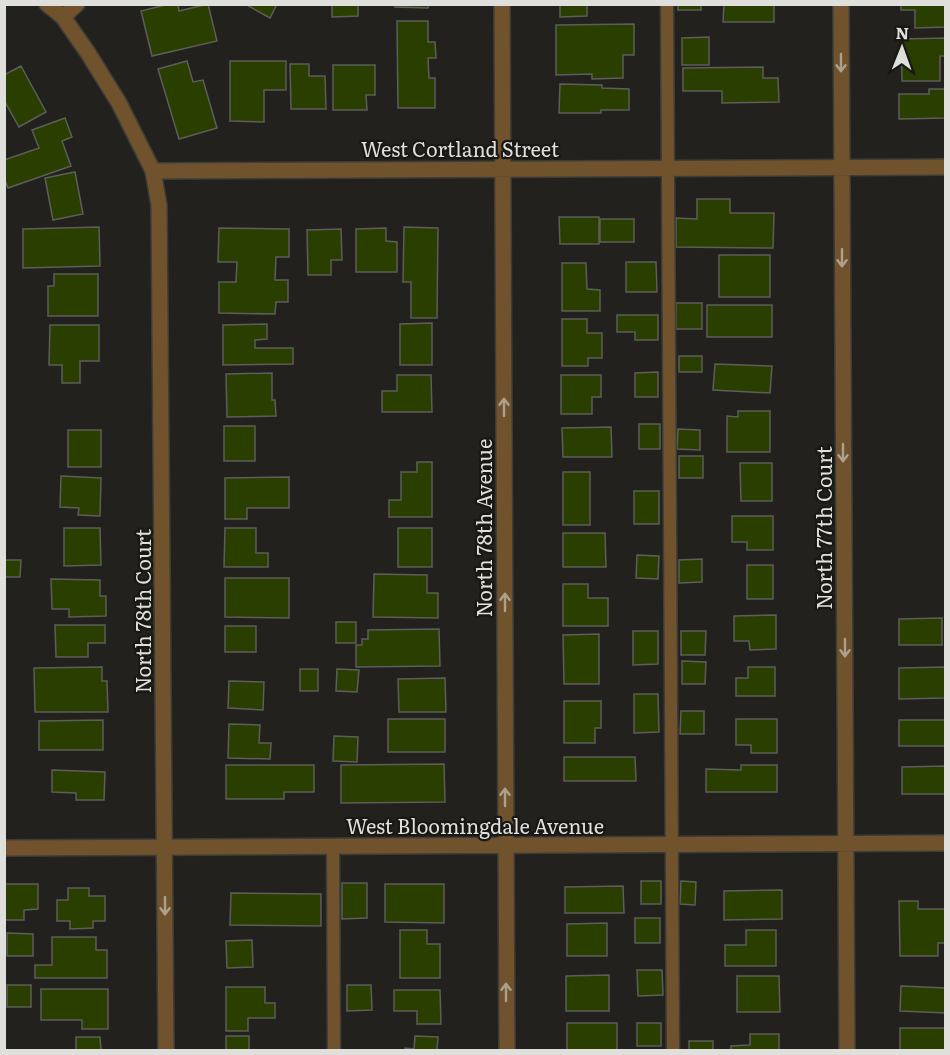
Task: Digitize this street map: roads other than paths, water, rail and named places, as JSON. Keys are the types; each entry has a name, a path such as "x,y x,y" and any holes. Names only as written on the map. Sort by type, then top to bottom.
{"street":[{"path":"47,4 63,17 88,53 118,103 153,171"},
{"path":"63,17 77,4"},
{"name":"North 78th Avenue","path":"502,4 507,1050"},
{"name":"North 77th Court","path":"840,4 847,1050"},
{"name":"West Cortland Street","path":"153,171 945,167"},
{"name":"North 78th Court","path":"153,171 159,205 166,1050"},
{"name":"West Bloomingdale Avenue","path":"4,848 945,843"}],"lane":[{"path":"667,4 670,845 673,1050"},
{"path":"333,846 334,1050"}]}
